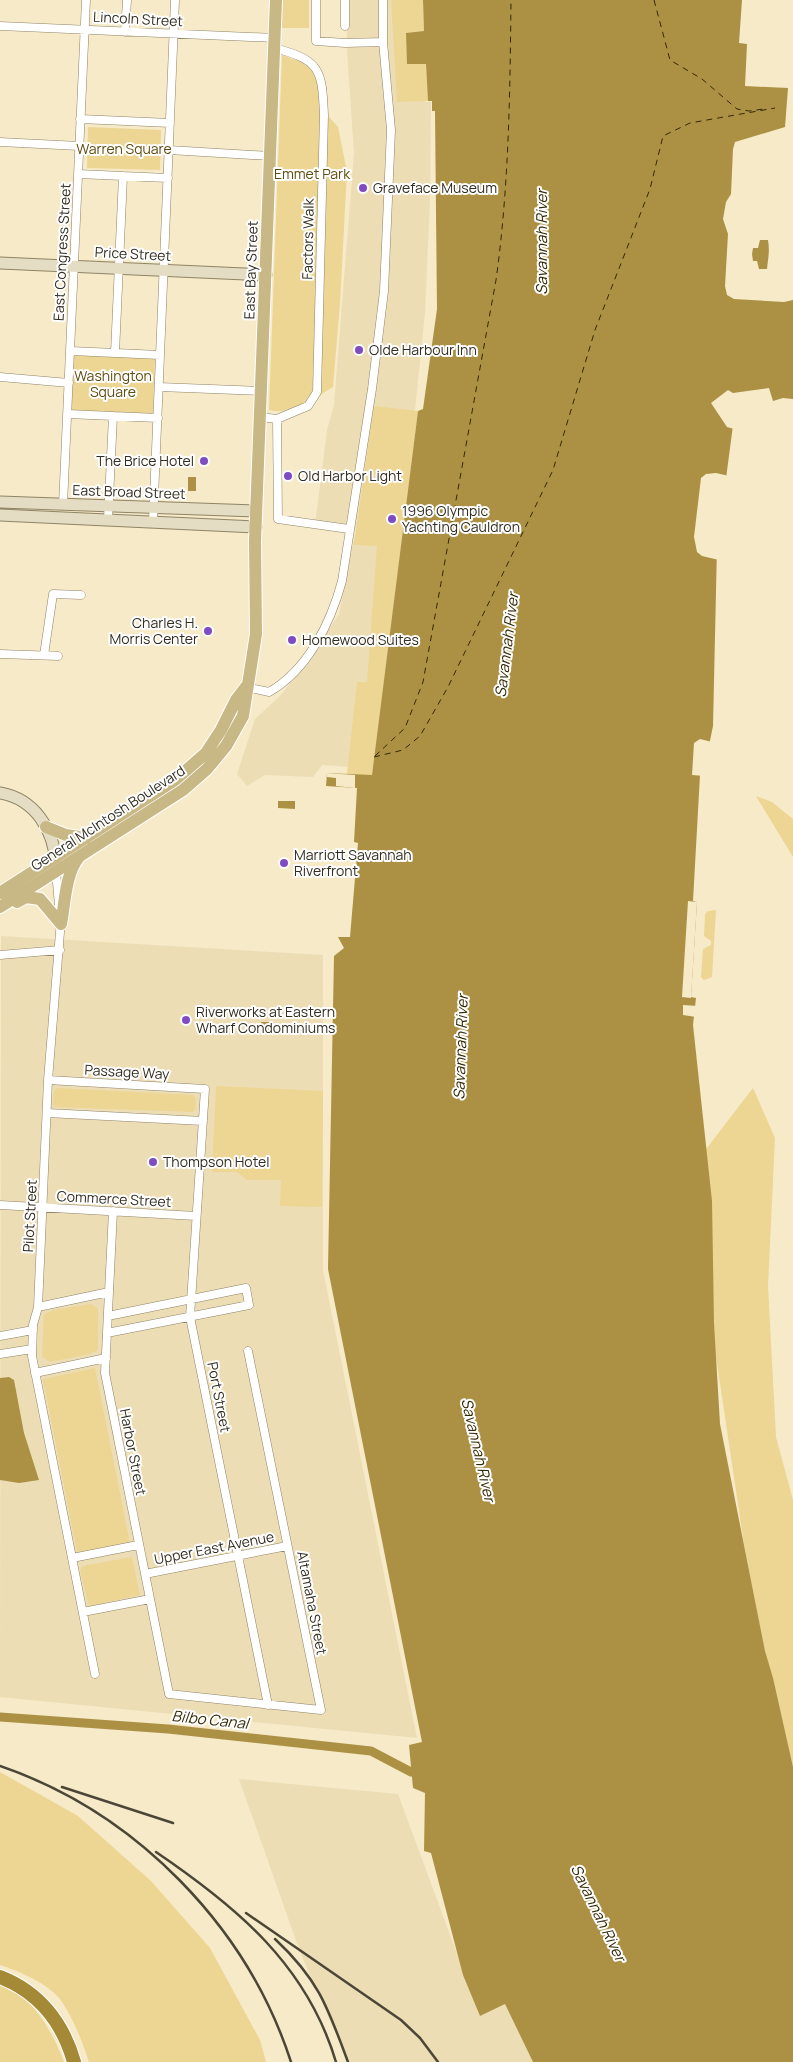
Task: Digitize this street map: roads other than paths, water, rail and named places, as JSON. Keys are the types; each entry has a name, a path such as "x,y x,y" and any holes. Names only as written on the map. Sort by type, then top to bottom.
{"highway":[{"path":"0,1977 22,1987 47,2008 64,2034 74,2062"}],"main road":[{"name":"East Bay Street","path":"255,541 276,0"},
{"name":"Price Street","path":"0,263 266,276"},
{"name":"East Broad Street","path":"0,502 256,511"},
{"name":"East Broad Street","path":"0,515 256,527"},
{"name":"General McIntosh Boulevard","path":"0,907 183,790 207,769 226,746 243,716 246,687 256,634 255,541"},
{"name":"General McIntosh Boulevard","path":"0,893 175,780 199,760 221,730 236,700 246,687"},
{"path":"0,793 20,798 29,804 40,816 46,827 55,857 56,871"},
{"path":"46,827 66,835 86,838"},
{"path":"61,924 73,864 80,856"},
{"path":"0,913 26,897 33,896 46,904 61,924"}],"street":[{"name":"East Congress Street","path":"63,505 86,0"},
{"path":"125,32 127,0"},
{"path":"153,521 175,0"},
{"path":"316,0 316,41 345,43 383,42"},
{"path":"345,0 345,26"},
{"path":"246,687 266,692 273,690 292,674 315,644 328,621 338,595 374,370 384,291 391,130 383,42 382,0"},
{"name":"Lincoln Street","path":"0,26 174,33 274,43"},
{"name":"Factors Walk","path":"260,417 276,419 308,406 317,392 324,115 322,79 307,60 274,43"},
{"path":"80,119 170,123"},
{"path":"0,142 79,146"},
{"path":"169,150 270,156"},
{"path":"78,174 168,178"},
{"path":"115,353 123,176"},
{"path":"70,351 160,354"},
{"path":"0,377 69,383"},
{"path":"159,387 261,391"},
{"path":"68,414 158,418"},
{"path":"108,519 113,416"},
{"path":"276,419 278,519 349,529"},
{"path":"44,655 53,594 81,595"},
{"path":"0,654 58,656"},
{"name":"Pilot Street","path":"56,871 61,924 60,950 48,1080 38,1307 33,1330 32,1349 35,1373 96,1674"},
{"path":"0,954 60,950"},
{"name":"Passage Way","path":"48,1080 205,1089"},
{"name":"Port Street","path":"205,1089 190,1317 268,1705"},
{"path":"47,1113 203,1121"},
{"name":"Commerce Street","path":"0,1205 196,1216"},
{"name":"Harbor Street","path":"113,1211 105,1373 169,1694"},
{"path":"107,1333 249,1305 246,1288 108,1316"},
{"path":"38,1307 109,1292"},
{"path":"0,1336 33,1330"},
{"path":"0,1354 32,1349"},
{"name":"Altamaha Street","path":"169,1694 321,1710 248,1351"},
{"path":"35,1373 106,1358"},
{"path":"72,1558 138,1545"},
{"name":"Upper East Avenue","path":"145,1574 287,1546"},
{"path":"83,1612 150,1599"}],"water":[{"name":"Savannah River","path":"423,0 742,0 739,43 747,44 745,86 788,88 785,127 735,142 731,194 726,202 723,219 728,234 725,286 727,295 734,299 784,302 793,300 793,399 783,398 773,401 766,395 735,410 717,547 713,726 703,775 700,775 693,901 697,902 691,997 696,998 693,1025 712,1201 714,1323 720,1424 765,1651 793,1767 793,2062 533,2062 505,2004 480,2016 463,1975 431,1853 424,1851 425,1793 413,1788 409,1745 422,1742 328,1269 334,956 344,948 338,937 350,937 358,843 354,842 357,788 326,786 327,773 372,775 418,411 423,409 437,309 435,111 432,111 432,101 428,101 426,64 407,64 406,33 424,31"},
{"path":"760,240 768,240 767,269 759,269 757,261 753,261 753,248 758,248"},
{"path":"188,477 196,477 196,491 188,491"},
{"path":"278,801 295,801 295,809 278,808"},
{"path":"261,1022 274,1022 274,1033 261,1034"},
{"path":"9,1377 14,1380 24,1433 39,1480 19,1483 0,1480 0,1378"}],"waterway":[{"name":"Bilbo Canal","path":"0,1717 168,1729 371,1751 411,1772"}],"railway":[{"path":"0,1766 49,1786 96,1813 140,1844 180,1880 215,1921 246,1965 271,2012 291,2062"},
{"path":"62,1787 173,1823"},
{"path":"156,1852 214,1894 266,1941 288,1967 307,1996 323,2027 336,2062"},
{"path":"246,1913 401,2020 420,2038 438,2062"},
{"path":"275,1939 290,1954 312,1982 328,2010 348,2062"}],"place":[{"name":"Graveface Museum","path":"363,188"},
{"name":"Olde Harbour Inn","path":"359,350"},
{"name":"The Brice Hotel","path":"204,461"},
{"name":"Old Harbor Light","path":"288,476"},
{"name":"1996 Olympic Yachting Cauldron","path":"392,519"},
{"name":"Charles H. Morris Center","path":"208,631"},
{"name":"Homewood Suites","path":"292,640"},
{"name":"Marriott Savannah Riverfront","path":"284,863"},
{"name":"Riverworks at Eastern Wharf Condominiums","path":"186,1020"},
{"name":"Thompson Hotel","path":"153,1162"}],"park label":[{"name":"Warren Square","path":"124,149"},
{"name":"Emmet Park","path":"312,174"},
{"name":"Washington Square","path":"113,384"}]}
